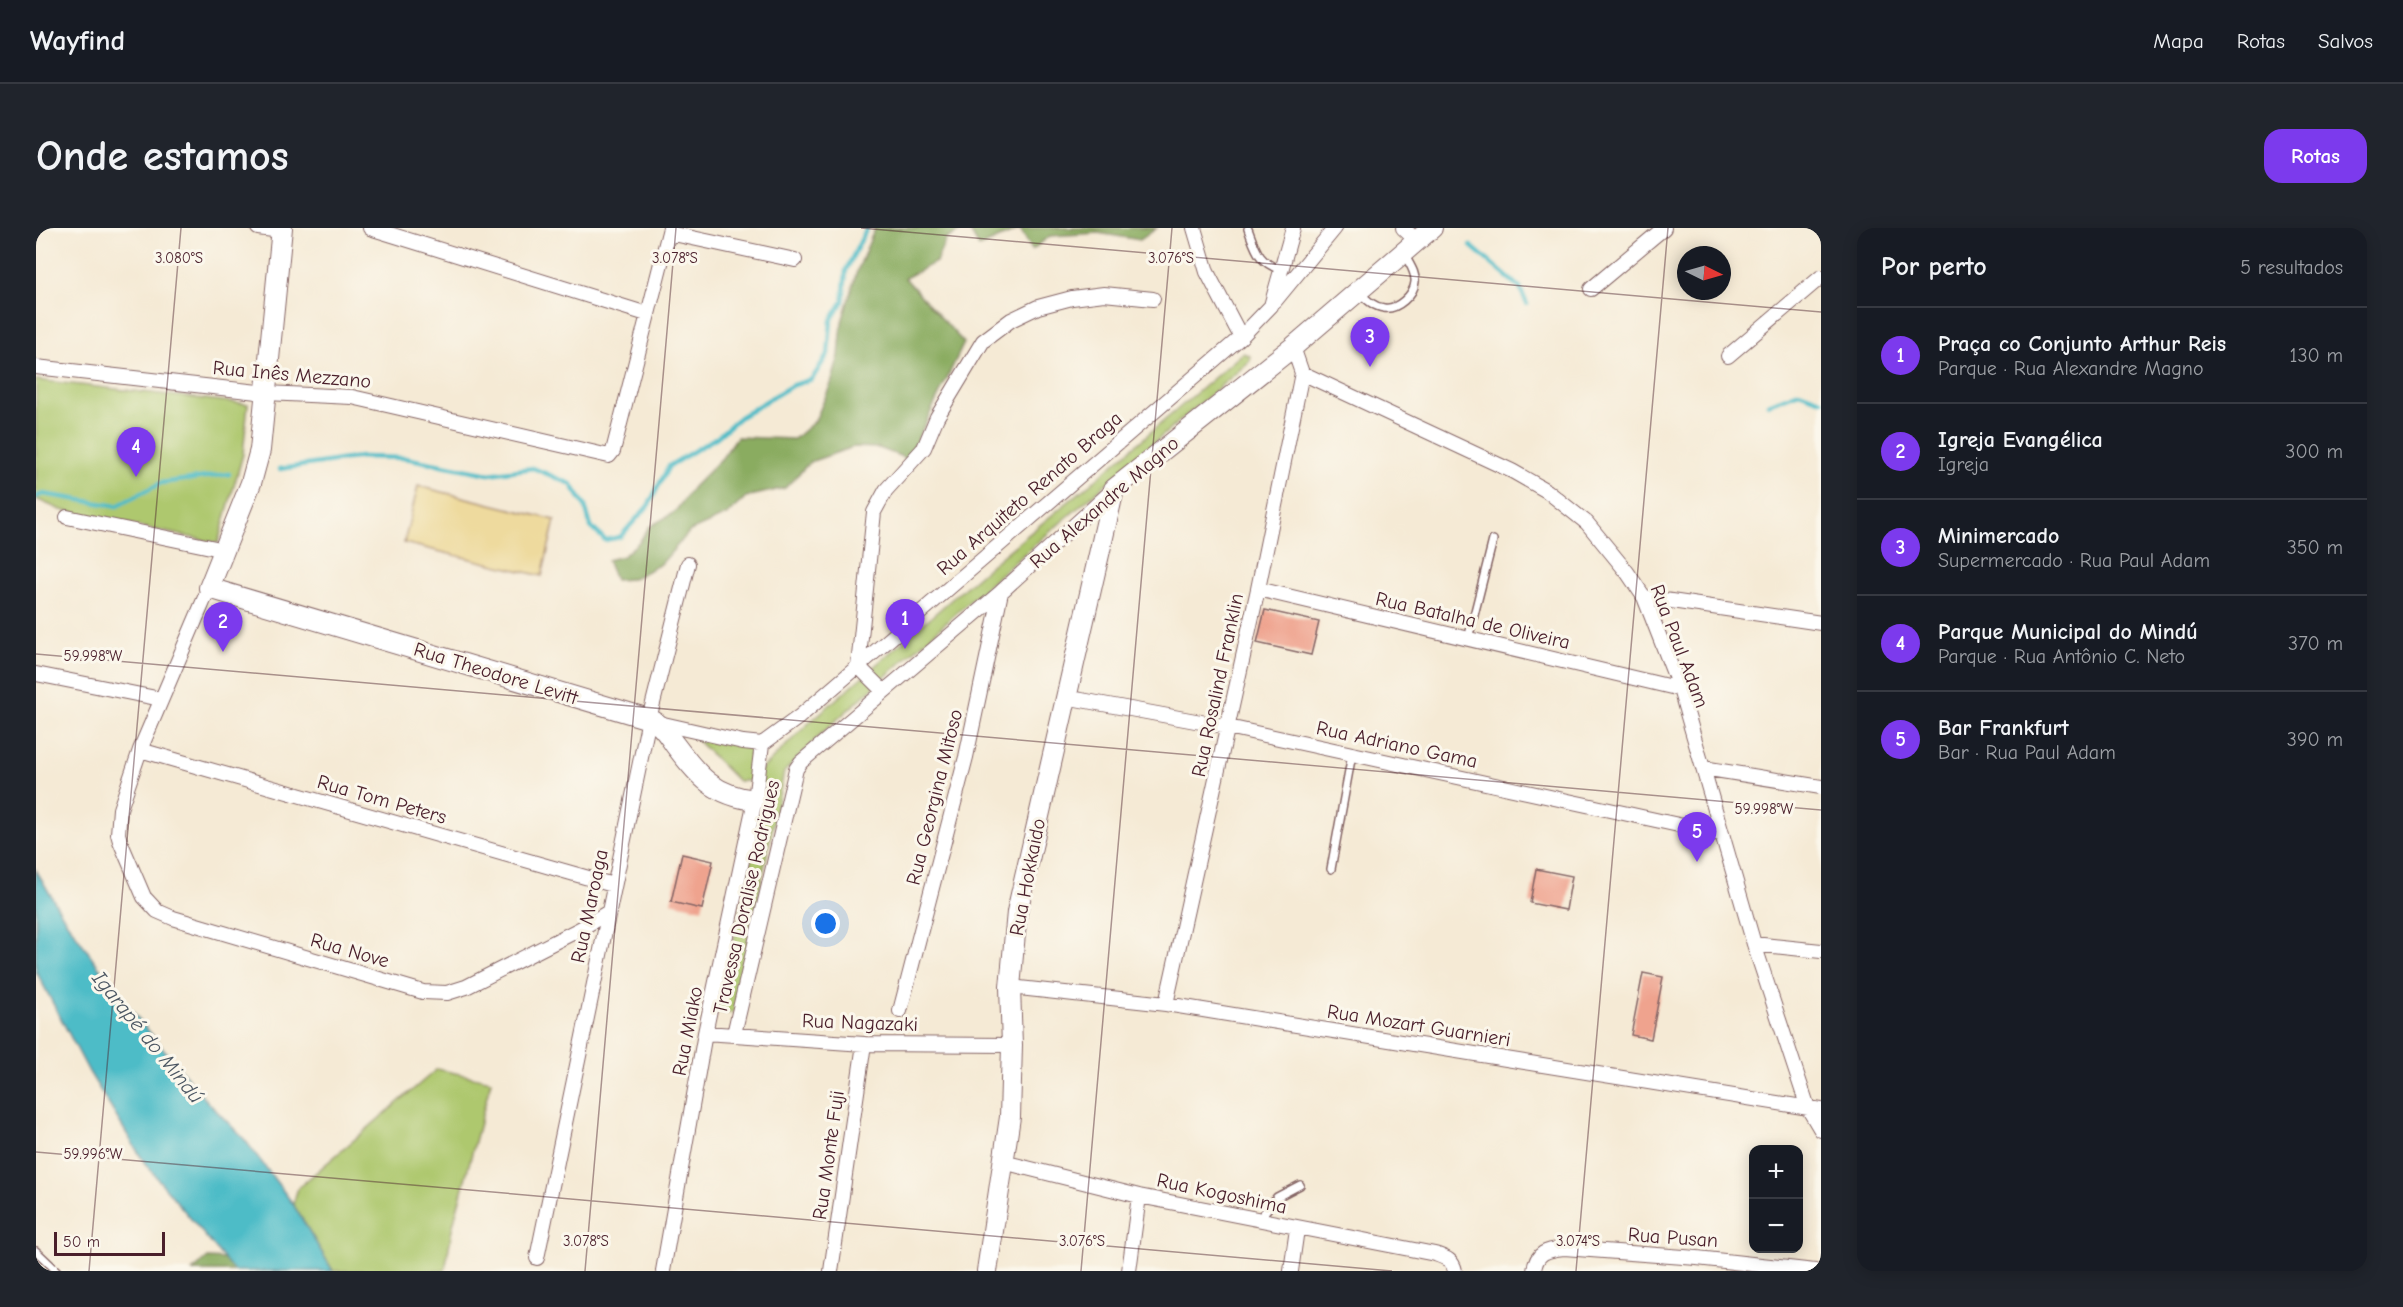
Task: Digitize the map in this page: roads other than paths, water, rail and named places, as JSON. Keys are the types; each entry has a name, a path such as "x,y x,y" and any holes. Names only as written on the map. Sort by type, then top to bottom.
{"street":[{"path":"140,750 225,549 251,483 260,450 282,230 258,228"},
{"path":"370,228 647,314 670,230 795,260"},
{"path":"1194,228 1207,272 1241,337"},
{"path":"1271,306 1293,228"},
{"path":"1271,306 1335,228"},
{"name":"Rua Alexandre Magno","path":"796,769 801,762 883,691 1001,592 1114,489 1293,347 1358,291 1408,241 1432,228"},
{"path":"1591,289 1664,228"},
{"path":"1728,356 1821,277"},
{"path":"883,691 858,666 874,512 886,490 924,448 937,417 982,341 1011,320 1038,308 1072,298 1104,294 1153,299"},
{"name":"Rua Arquiteto Renato Braga","path":"762,744 799,717 1241,337 1271,306"},
{"name":"Rua Inês Mezzano","path":"36,367 266,393 375,400 611,455 647,314"},
{"path":"1293,347 1302,373"},
{"name":"Rua Rosalind Franklin","path":"1166,1004 1258,589 1302,373"},
{"name":"Rua Paul Adam","path":"1302,373 1512,471 1547,491 1587,523 1644,597 1680,689 1720,834 1754,944 1821,1130"},
{"name":"Rua Hokkaido","path":"987,1271 1010,1117 1012,1045 1010,987 1017,912 1114,489"},
{"path":"67,517 225,549"},
{"name":"Rua Maroaga","path":"537,1258 607,913 654,721 688,564"},
{"name":"Rua Theodore Levitt","path":"209,588 654,721"},
{"name":"Rua Batalha de Oliveira","path":"1258,589 1680,689"},
{"name":"Rua Georgina Mitoso","path":"900,1011 966,757 1001,592"},
{"path":"1644,597 1821,623"},
{"path":"36,674 161,699"},
{"name":"Rua Adriano Gama","path":"1065,697 1228,727 1720,834"},
{"path":"654,721 743,742 762,744 755,800 734,797 714,787 654,721"},
{"name":"Rua Nove","path":"140,750 120,809 118,834 144,897 157,911 173,918 423,992 447,993 466,987 607,913"},
{"name":"Rua Tom Peters","path":"140,750 614,885"},
{"path":"1702,768 1821,787"},
{"name":"Travessa Doralise Rodrigues","path":"734,1034 796,769"},
{"name":"Rua Miako","path":"663,1271 705,1033 755,800"},
{"path":"1754,944 1821,951"},
{"name":"Rua Mozart Guarnieri","path":"1010,987 1166,1004 1814,1109"},
{"name":"Rua Nagazaki","path":"705,1033 864,1044 1012,1045"},
{"name":"Rua Monte Fuji","path":"831,1271 864,1044"},
{"name":"Rua Kogoshima","path":"1003,1162 1139,1196 1297,1229 1436,1254 1454,1264 1455,1271"},
{"path":"1129,1271 1139,1196"},
{"path":"1291,1271 1297,1229"},
{"name":"Rua Pusan","path":"1534,1271 1535,1262 1540,1254 1564,1248 1696,1264 1815,1271"}],"lane":[{"path":"1248,229 1260,257 1270,266 1281,270"},
{"path":"1358,291 1370,303 1385,309 1395,306 1410,296 1415,284 1408,241"},
{"path":"1468,639 1493,540"},
{"path":"1331,868 1352,754"},
{"path":"1257,1221 1277,1197 1300,1185"},
{"path":"36,1251 57,1271"}],"water":[{"name":"Igarapé do Mindú","path":"36,870 64,918 121,998 207,1101 245,1140 293,1204 333,1271 234,1271 144,1162 89,1072 36,971"}],"waterway":[{"path":"280,469 361,457 405,458 489,474 533,468 571,484 585,506 591,527 605,540 620,537 648,506 669,466 717,437 740,417 791,386 812,379 828,354 831,320 843,301 846,270 867,228"},
{"path":"1471,246 1520,288 1527,304"},
{"path":"1768,404 1799,392 1821,400"},
{"path":"36,497 43,494 117,506 161,483 229,474"}],"place":[{"name":"Minimercado","path":"1370,367"},
{"name":"Parque Municipal do Mindú","path":"136,477"},
{"name":"Praça co Conjunto Arthur Reis","path":"905,649"},
{"name":"Igreja Evangélica","path":"223,652"},
{"name":"Bar Frankfurt","path":"1697,862"}]}
